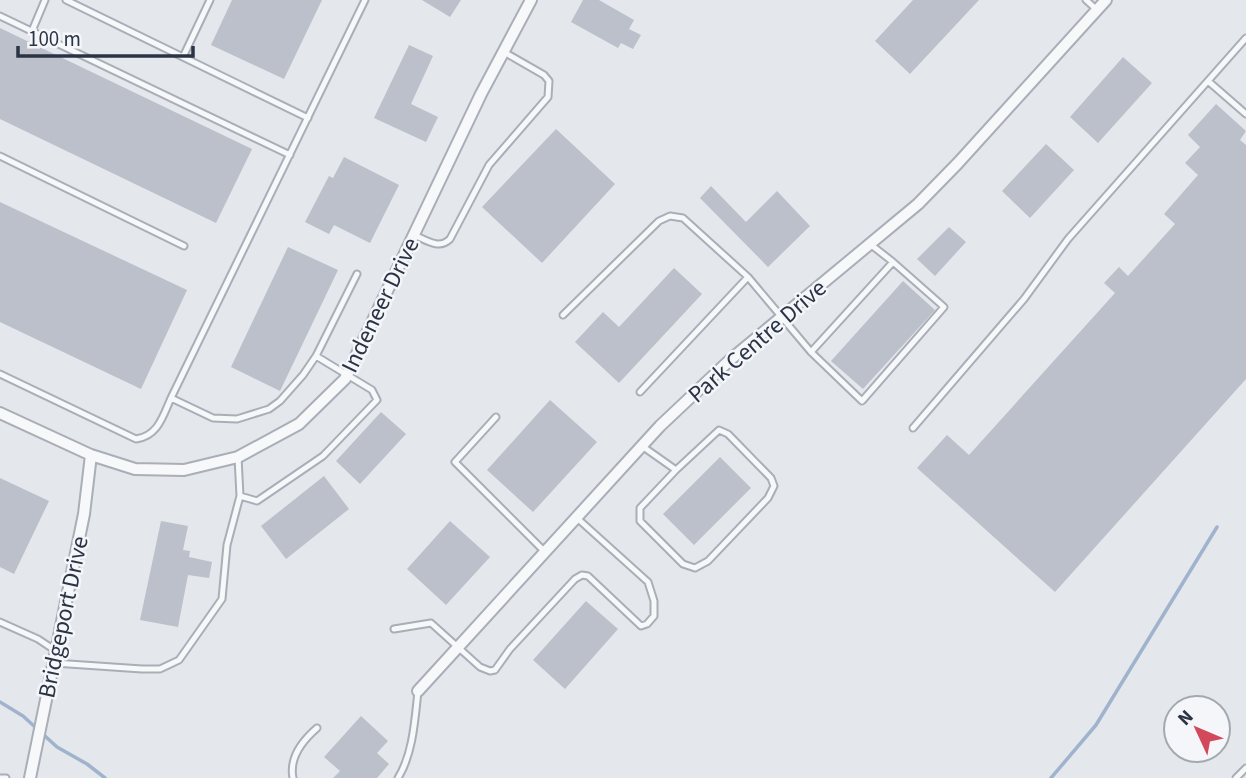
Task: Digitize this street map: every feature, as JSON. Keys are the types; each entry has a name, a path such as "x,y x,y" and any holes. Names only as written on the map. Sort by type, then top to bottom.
{"street":[{"name":"Indeneer Drive","path":"0,413 91,456 135,469 184,470 238,457 299,424 348,374 481,94 531,0"},
{"name":"Park Centre Drive","path":"418,691 642,446 730,360 918,204 1106,0"},
{"name":"Bridgeport Drive","path":"30,778 84,514 91,456"}],"lane":[{"path":"32,31 45,0"},
{"path":"66,0 308,118"},
{"path":"183,57 210,0"},
{"path":"0,374 136,439 146,438 158,428 365,0"},
{"path":"1086,0 1097,10"},
{"path":"0,16 290,155"},
{"path":"913,428 1024,299 1068,239 1246,38"},
{"path":"414,235 437,244 446,243 450,239 489,166 548,97 549,81 544,75 504,52"},
{"path":"1208,81 1246,114"},
{"path":"0,156 184,246"},
{"path":"564,315 659,221 670,216 683,218 748,277 811,352 862,401 944,307 870,244"},
{"path":"811,352 893,262"},
{"path":"171,398 213,418 237,419 269,409 280,401 316,356 356,274"},
{"path":"640,392 748,277"},
{"path":"240,496 257,501 323,456 377,400 372,390 316,356"},
{"path":"496,417 455,462 545,552"},
{"path":"719,430 728,434 754,460 771,478 774,486 768,498 708,561 695,568 683,564 640,522 640,508 676,470 719,430"},
{"path":"642,446 676,470"},
{"path":"0,622 38,639 55,657 142,669 160,668 179,660 222,599 228,545 240,496 238,457"},
{"path":"394,629 431,623 485,670 495,670 510,649 575,579 582,575 588,576 642,626 647,624 654,616 654,601 648,582 576,518"},
{"path":"398,778 404,768 418,691"},
{"path":"293,778 296,752 305,738 317,728"},
{"path":"1236,778 1246,768"},
{"path":"0,778 6,778"}],"building":[{"path":"232,0 322,0 284,79 211,45"},
{"path":"422,0 461,0 450,17"},
{"path":"583,0 599,0 634,20 629,29 641,35 633,49 621,43 618,48 571,22"},
{"path":"913,0 979,0 910,74 875,41"},
{"path":"0,28 252,149 216,223 0,119"},
{"path":"409,45 433,56 411,104 438,117 426,142 374,118"},
{"path":"1123,57 1152,83 1098,143 1070,117"},
{"path":"1216,104 1246,131 1240,140 1246,145 1246,379 1055,592 917,468 947,435 969,455 1115,293 1104,283 1119,267 1128,276 1175,224 1164,214 1198,175 1185,163 1200,147 1188,135"},
{"path":"556,129 615,184 542,263 482,207"},
{"path":"1046,144 1074,170 1030,218 1002,191"},
{"path":"344,157 399,185 370,243 334,225 329,234 305,222 329,176 333,178"},
{"path":"711,186 746,222 777,191 810,226 768,267 700,198"},
{"path":"0,202 187,290 141,389 0,322"},
{"path":"949,227 966,242 935,276 917,259"},
{"path":"288,247 338,270 280,391 231,367"},
{"path":"674,268 702,294 619,383 575,342 603,312 619,327"},
{"path":"903,281 935,310 863,389 831,361"},
{"path":"550,400 597,442 533,512 487,470"},
{"path":"381,412 406,434 360,484 336,461"},
{"path":"720,457 751,488 694,545 663,514"},
{"path":"324,476 349,509 286,559 261,526"},
{"path":"0,478 49,501 14,574 0,567"},
{"path":"161,521 188,526 183,550 190,551 189,557 212,562 209,578 188,575 178,627 140,620"},
{"path":"450,521 490,557 446,605 407,569"},
{"path":"586,601 618,629 565,689 533,660"},
{"path":"361,716 388,741 377,753 389,764 377,778 333,778 340,771 324,757"}],"waterway":[{"path":"1051,778 1096,725 1217,527"},
{"path":"0,702 23,716 57,747 105,778"}]}
